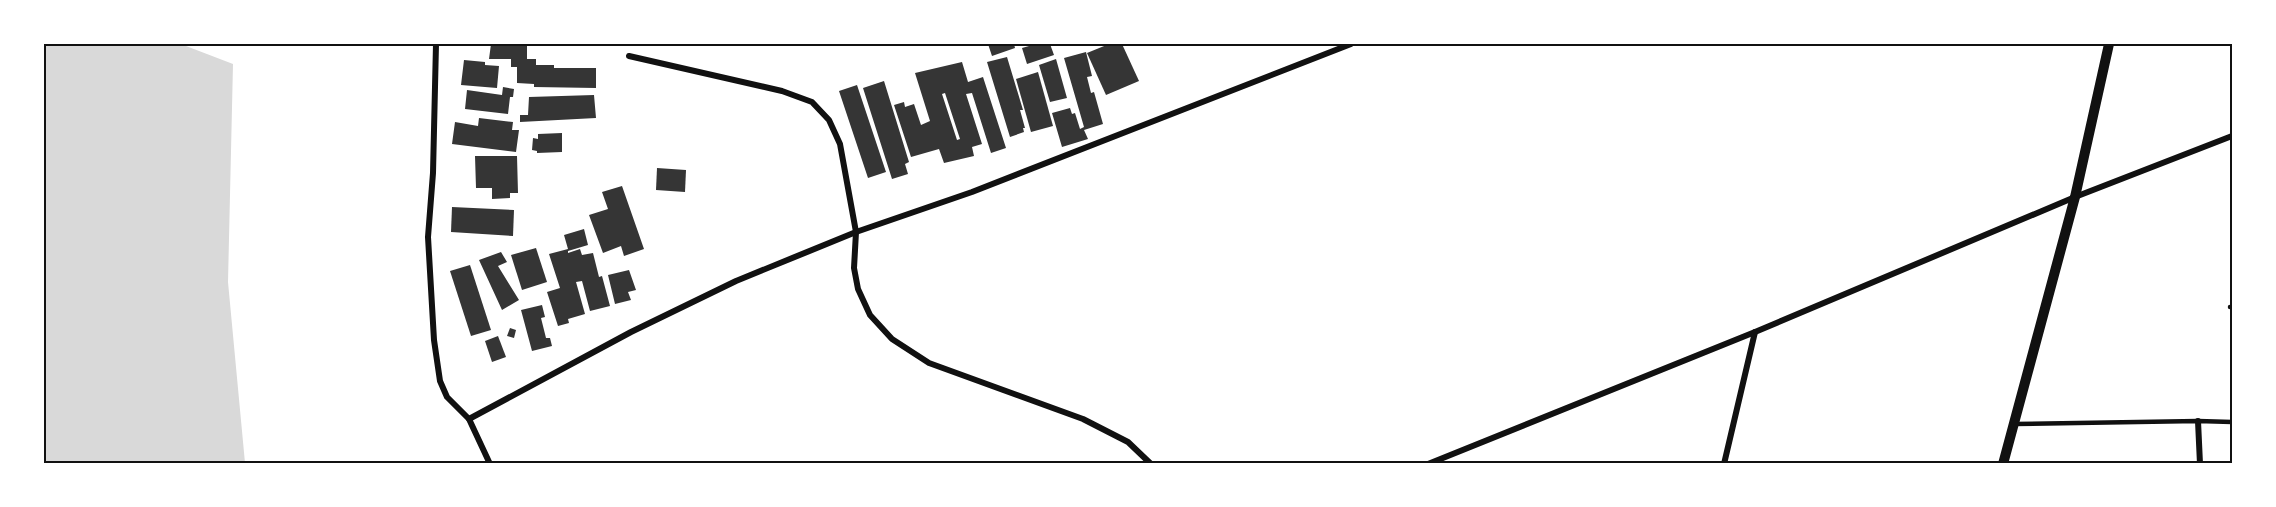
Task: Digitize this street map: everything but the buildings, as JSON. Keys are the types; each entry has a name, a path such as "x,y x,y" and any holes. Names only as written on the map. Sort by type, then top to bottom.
{"street":[{"path":"436,44 433,173 428,237 434,340 441,381 447,397 469,418 490,464"},
{"path":"469,418 631,332 736,281 856,232 983,187 1351,44"},
{"path":"2003,464 2075,197 2109,44"},
{"path":"629,56 782,91 812,102 829,120 840,144 856,232 854,268 858,289 870,315 892,339 929,363 1083,419 1128,442 1151,464"},
{"path":"1428,464 1755,332 2075,197 2232,136"},
{"path":"1724,464 1755,332"},
{"path":"2199,421 2200,464"}],"lane":[{"path":"2013,424 2199,421 2232,423"}],"shaded area":[{"path":"44,44 185,44 233,64 228,282 245,463 44,463"}]}
